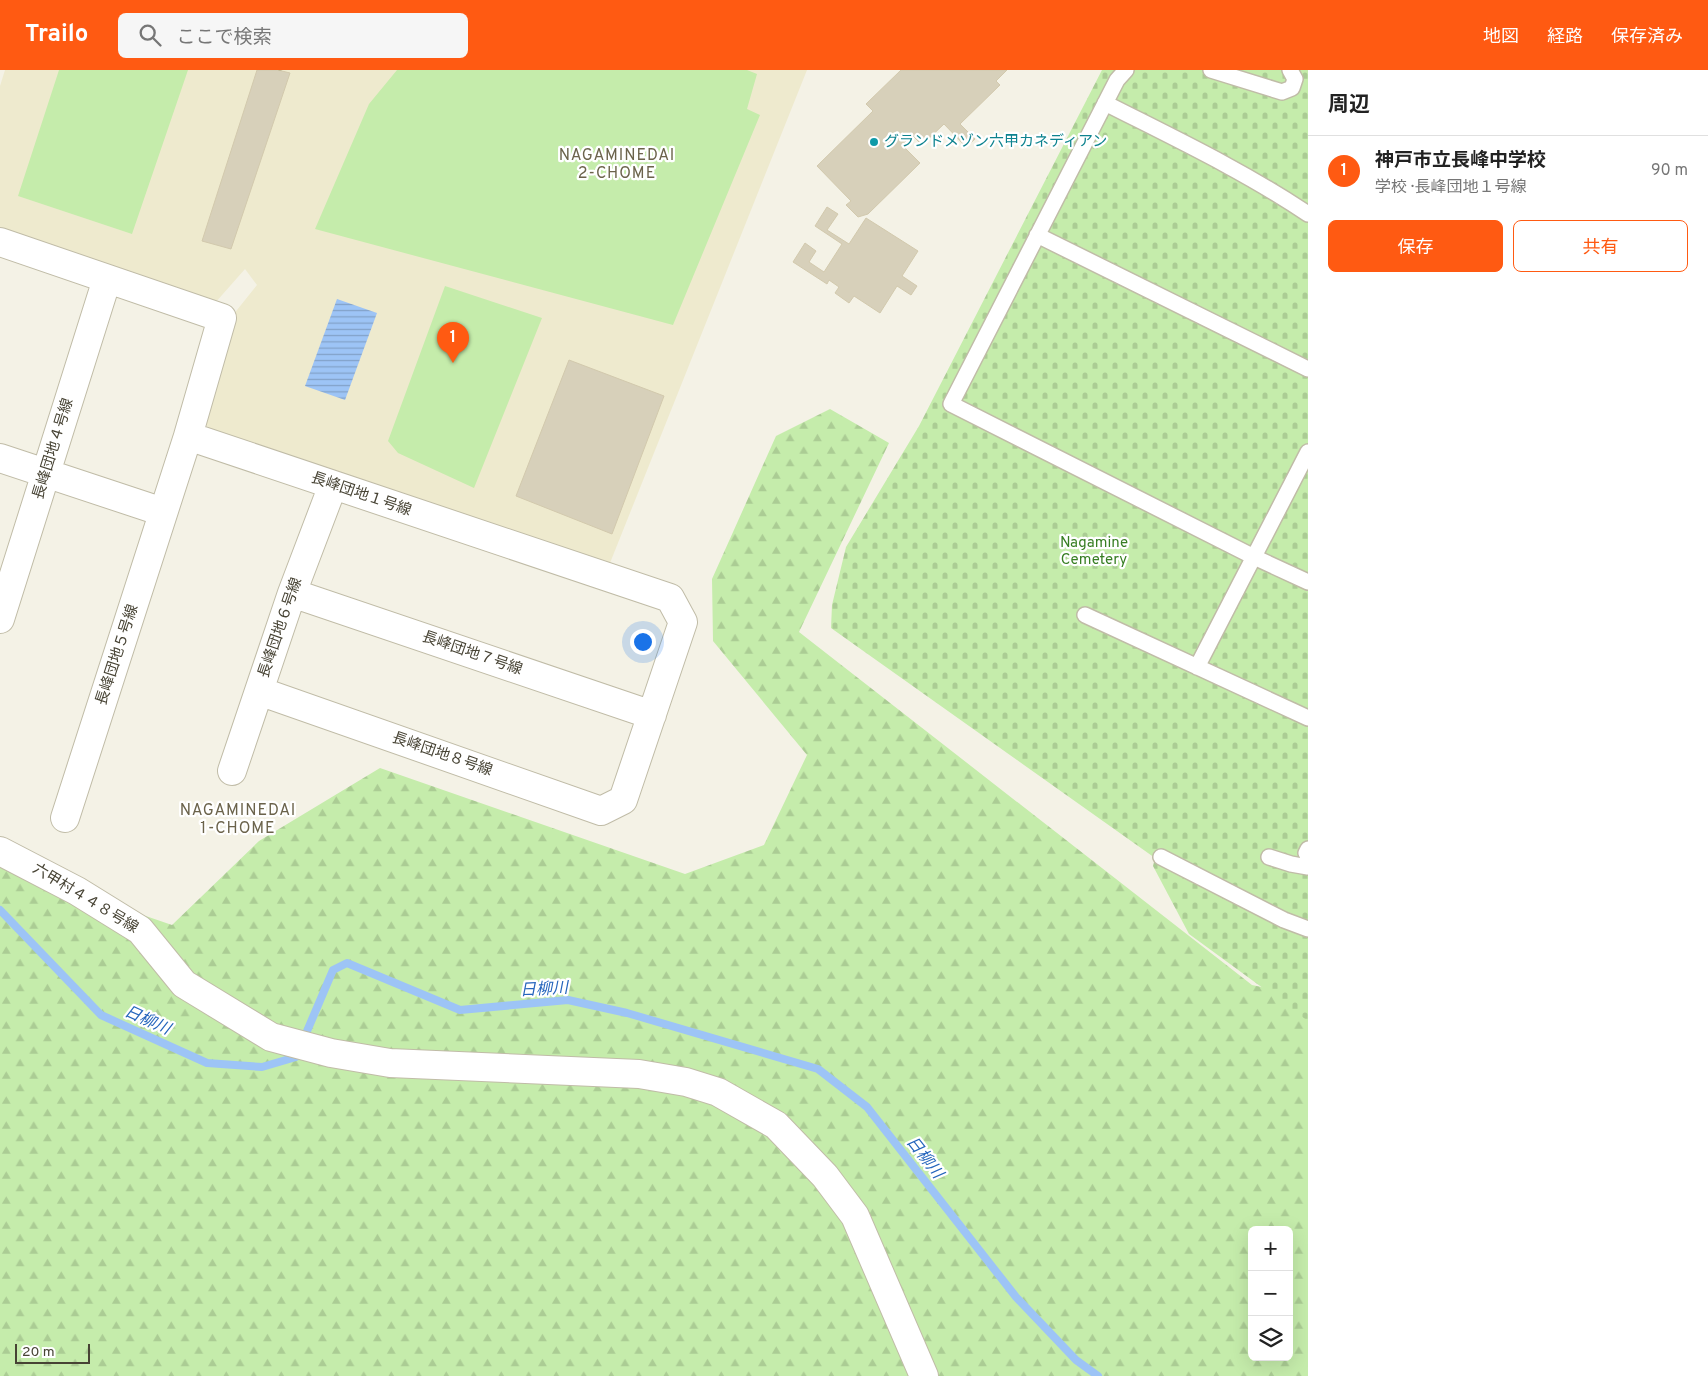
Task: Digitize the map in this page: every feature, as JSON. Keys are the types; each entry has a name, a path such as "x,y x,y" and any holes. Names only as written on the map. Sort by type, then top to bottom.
{"street":[{"path":"0,242 222,318 188,436"},
{"name":"長峰団地４号線","path":"0,619 107,279"},
{"name":"長峰団地１号線","path":"188,436 670,598 683,622 623,800"},
{"name":"長峰団地５号線","path":"65,818 188,436"},
{"path":"0,458 163,512"},
{"name":"長峰団地６号線","path":"232,771 292,593 333,485"},
{"name":"長峰団地７号線","path":"292,593 652,715"},
{"name":"長峰団地８号線","path":"259,691 601,811 623,800"},
{"name":"六甲村４４８号線","path":"0,851 77,891 140,930 184,984 271,1037 318,1049 390,1063 639,1074 686,1082 718,1092 776,1125 825,1176 850,1209 855,1216 924,1376"}],"lane":[{"path":"1126,70 1117,80 951,404 1254,557 1308,582"},
{"path":"1211,70 1282,92 1292,88 1295,79 1290,70"},
{"path":"1105,103 1221,162 1308,214"},
{"path":"1037,235 1308,369"},
{"path":"1197,667 1308,452"},
{"path":"1085,615 1308,718"},
{"path":"1308,849 1306,853 1308,857"},
{"path":"1268,856 1291,864 1308,867"},
{"path":"1161,857 1284,920 1308,929"}],"shaded area":[{"path":"5,70 807,70 610,563 212,436 200,411 233,315 257,285 245,269 215,303 0,233 0,86"}],"green space":[{"path":"59,70 188,70 132,234 18,196"},
{"path":"397,70 747,70 757,74 747,109 760,115 673,325 315,229 369,104"},
{"name":"Nagamine Cemetery","path":"1102,70 1308,70 1308,1021 1189,934 1153,866 1155,858 831,628 832,605 846,547 919,426"},
{"path":"445,286 542,318 474,488 398,453 388,441"},
{"path":"830,409 889,443 799,632 1252,985 1308,997 1308,1376 0,1376 0,866 172,925 259,841 380,768 685,874 764,845 807,755 713,641 712,579 776,436"}],"water":[{"path":"337,299 377,313 345,400 305,386"}],"building":[{"path":"257,70 278,70 290,73 231,249 202,241"},
{"name":"グランドメゾン六甲カネディアン","path":"901,70 1007,70 996,81 1000,85 960,124 975,139 966,147 944,124 922,145 912,135 902,145 920,163 868,214 858,217 846,205 851,201 817,166 873,111 866,104"},
{"path":"827,207 838,214 827,230 849,244 866,218 918,251 902,276 917,286 911,295 897,286 880,313 854,296 849,303 835,293 839,287 829,280 827,284 793,262 805,243 816,251 809,262 824,272 842,244 815,226"},
{"path":"569,360 664,396 612,534 516,496"}],"waterway":[{"name":"日柳川","path":"0,910 101,1015 207,1063 262,1067 296,1057 333,970 347,963 460,1010 568,1000 627,1013 818,1069 867,1107 1016,1297 1076,1360 1098,1376"}],"place":[{"name":"グランドメゾン六甲カネディアン","path":"874,142"},
{"name":"神戸市立長峰中学校","path":"453,363"}],"district":[{"name":"NAGAMINEDAI 2-CHOME","path":"617,165"},
{"name":"NAGAMINEDAI 1-CHOME","path":"238,820"}]}
